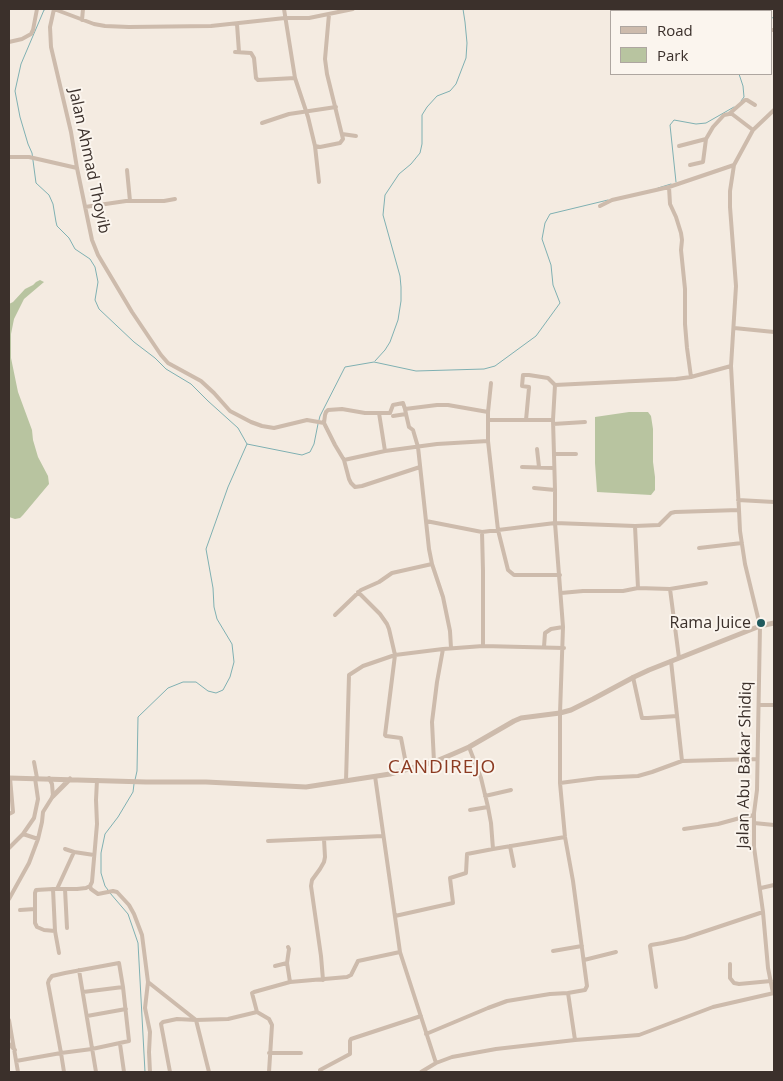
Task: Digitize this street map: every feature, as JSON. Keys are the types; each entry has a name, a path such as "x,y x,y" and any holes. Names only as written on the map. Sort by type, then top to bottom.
{"street":[{"path":"9,42 22,39 31,34 37,9"},
{"path":"54,9 94,24 129,27 237,24 285,18 309,18 353,9"},
{"name":"Jalan Ahmad Thoyib","path":"54,9 50,27 51,47 71,132 92,240 98,256 134,315 168,363 200,381 230,411 251,422 274,428 307,420 323,422"},
{"path":"82,20 83,9"},
{"path":"284,9 295,78 315,146 319,182"},
{"path":"315,146 325,147 340,143 343,139 325,59 328,14"},
{"path":"237,24 237,52 253,54 256,78 258,80 295,78"},
{"path":"690,165 702,162 706,139 713,127 724,116 745,100 755,104"},
{"path":"262,123 284,115 336,107"},
{"path":"600,206 612,200 670,187 734,165 753,130 774,110"},
{"path":"728,114 732,114 753,130"},
{"path":"342,134 356,136"},
{"path":"679,146 706,139"},
{"path":"9,157 29,157 77,168"},
{"name":"Jalan Abu Bakar Shidiq","path":"734,165 730,207 736,286 731,366 738,500 742,543 760,626 754,847 774,993"},
{"path":"127,170 130,201"},
{"path":"670,187 670,204 681,233 685,289 685,324 691,377"},
{"path":"85,207 130,201 164,201 175,199"},
{"path":"734,328 774,332"},
{"path":"526,420 529,388 522,386 523,375 548,378 555,385 676,379 691,377 731,366"},
{"path":"492,383 488,412 488,441 498,530 507,566 512,575 560,575"},
{"path":"426,1034 507,1001 568,993 586,989 587,986 565,837 560,783 560,713 564,627 555,523 553,422 555,385"},
{"path":"420,467 355,487 350,483 344,460 323,422 325,415 328,410 342,409 359,412 390,413 393,405 403,403 409,427 413,429 418,447 429,549 443,597 452,648"},
{"path":"393,416 428,406 448,405 488,412"},
{"path":"379,413 385,451"},
{"path":"488,420 585,422"},
{"path":"344,460 385,451 437,444 488,441"},
{"path":"537,449 539,468"},
{"path":"554,454 576,454"},
{"path":"522,467 554,468"},
{"path":"534,488 555,490"},
{"path":"738,500 774,502"},
{"path":"426,521 482,532 555,523 660,525 671,513 675,512 739,510"},
{"path":"635,526 638,588"},
{"path":"482,532 483,646"},
{"path":"699,548 742,543"},
{"path":"334,615 358,592 379,582 392,573 432,564"},
{"path":"562,593 624,591 638,588 670,589 706,584"},
{"path":"670,589 679,658"},
{"path":"358,592 374,607 389,629 394,655 385,735 402,738 407,769"},
{"path":"9,814 13,812 9,778 129,782 206,782 306,787 390,774 434,762 470,747 521,718 571,710 633,677 760,626 774,623"},
{"path":"544,647 544,633 551,629 564,627"},
{"path":"346,781 348,676 363,666 394,655 452,648 483,646 564,648"},
{"path":"434,762 432,722 443,649"},
{"path":"671,662 682,761"},
{"path":"633,677 642,718 677,716"},
{"path":"759,705 774,705"},
{"path":"470,747 488,806 493,849"},
{"path":"560,783 598,778 638,776 682,761 757,759"},
{"path":"9,848 23,834 34,818 38,799 34,762"},
{"path":"375,776 400,952 436,1063"},
{"path":"48,778 52,784 53,796"},
{"path":"9,899 29,864 38,839 43,812 53,796 70,779"},
{"path":"55,931 44,930 36,926 35,892 38,890 77,889 90,886 92,882 97,824 97,780"},
{"path":"485,796 511,790"},
{"path":"470,810 488,806"},
{"path":"36,810 43,812"},
{"path":"684,830 754,815"},
{"path":"754,823 774,825"},
{"path":"23,834 38,839"},
{"path":"268,841 383,836"},
{"path":"394,916 453,903 450,878 466,873 467,854 565,837"},
{"path":"323,980 311,886 312,880 324,862 324,839"},
{"path":"510,846 514,866"},
{"path":"64,849 94,855"},
{"path":"59,953 55,931 55,889 74,852"},
{"path":"761,888 774,885"},
{"path":"90,886 94,892 117,892 134,914 142,934 148,982 145,1008 151,1037 149,1052 150,1072"},
{"path":"65,889 67,928"},
{"path":"20,910 35,909"},
{"path":"656,987 651,945 685,938 763,912"},
{"path":"553,951 582,946"},
{"path":"288,947 287,963 290,982"},
{"path":"269,1072 272,1025 269,1020 257,1012 253,992 290,982 350,976 359,960 400,952"},
{"path":"584,960 616,952"},
{"path":"16,1061 61,1053 92,1049 130,1041 119,963 52,976 49,980 48,983 61,1053 64,1072"},
{"path":"275,966 287,963"},
{"path":"730,964 730,978 734,983 771,981"},
{"path":"79,970 96,1072"},
{"path":"148,982 196,1020 209,1072"},
{"path":"83,992 123,986"},
{"path":"568,993 575,1040"},
{"path":"421,1072 436,1063 464,1054 575,1040 639,1035 714,1007 774,993"},
{"path":"87,1016 126,1009"},
{"path":"170,1072 161,1024 163,1022 177,1019 228,1019 257,1012"},
{"path":"320,1072 320,1070 350,1054 351,1039 420,1016"},
{"path":"9,1020 18,1072"},
{"path":"9,1044 14,1050"},
{"path":"120,1044 124,1072"},
{"path":"269,1053 301,1053"}],"green space":[{"path":"40,280 44,282 24,299 14,319 11,334 11,358 18,392 32,430 38,457 48,476 49,484 23,515 15,519 9,517 9,304 25,289"},
{"path":"629,412 648,412 651,416 655,490 651,495 597,492 595,417"}],"waterway":[{"path":"46,9 21,64 15,91 20,117 32,153 36,183 49,195 53,204 57,226 69,238 75,249 90,259 95,267 98,282 95,300 99,309 166,369 191,384 238,428 247,444"},
{"path":"375,361 390,342 398,320 401,301 400,276 383,215 385,195 399,174 420,153 422,144 422,115 427,107 437,96 450,91 456,84 466,58 467,43 463,9"},
{"path":"739,75 744,97 741,101"},
{"path":"676,182 670,125 674,120 696,124 706,123 734,107"},
{"path":"658,188 671,184"},
{"path":"319,420 345,367 374,362 416,371 484,369 495,366 536,336 560,303 553,285 551,265 542,239 545,223 550,214 608,200"},
{"path":"135,780 137,771 138,717 168,688 183,682 196,682 208,691 216,693 223,690 230,677 234,662 232,644 217,619 206,549 228,487 247,444 302,455 310,452 314,444 318,424"},
{"path":"108,890 101,873 101,853 105,834 133,792 134,784"},
{"path":"110,893 128,914 138,943 145,1072"}],"place":[{"name":"Rama Juice","path":"761,623"}],"district":[{"name":"CANDIREJO","path":"442,768"}]}
